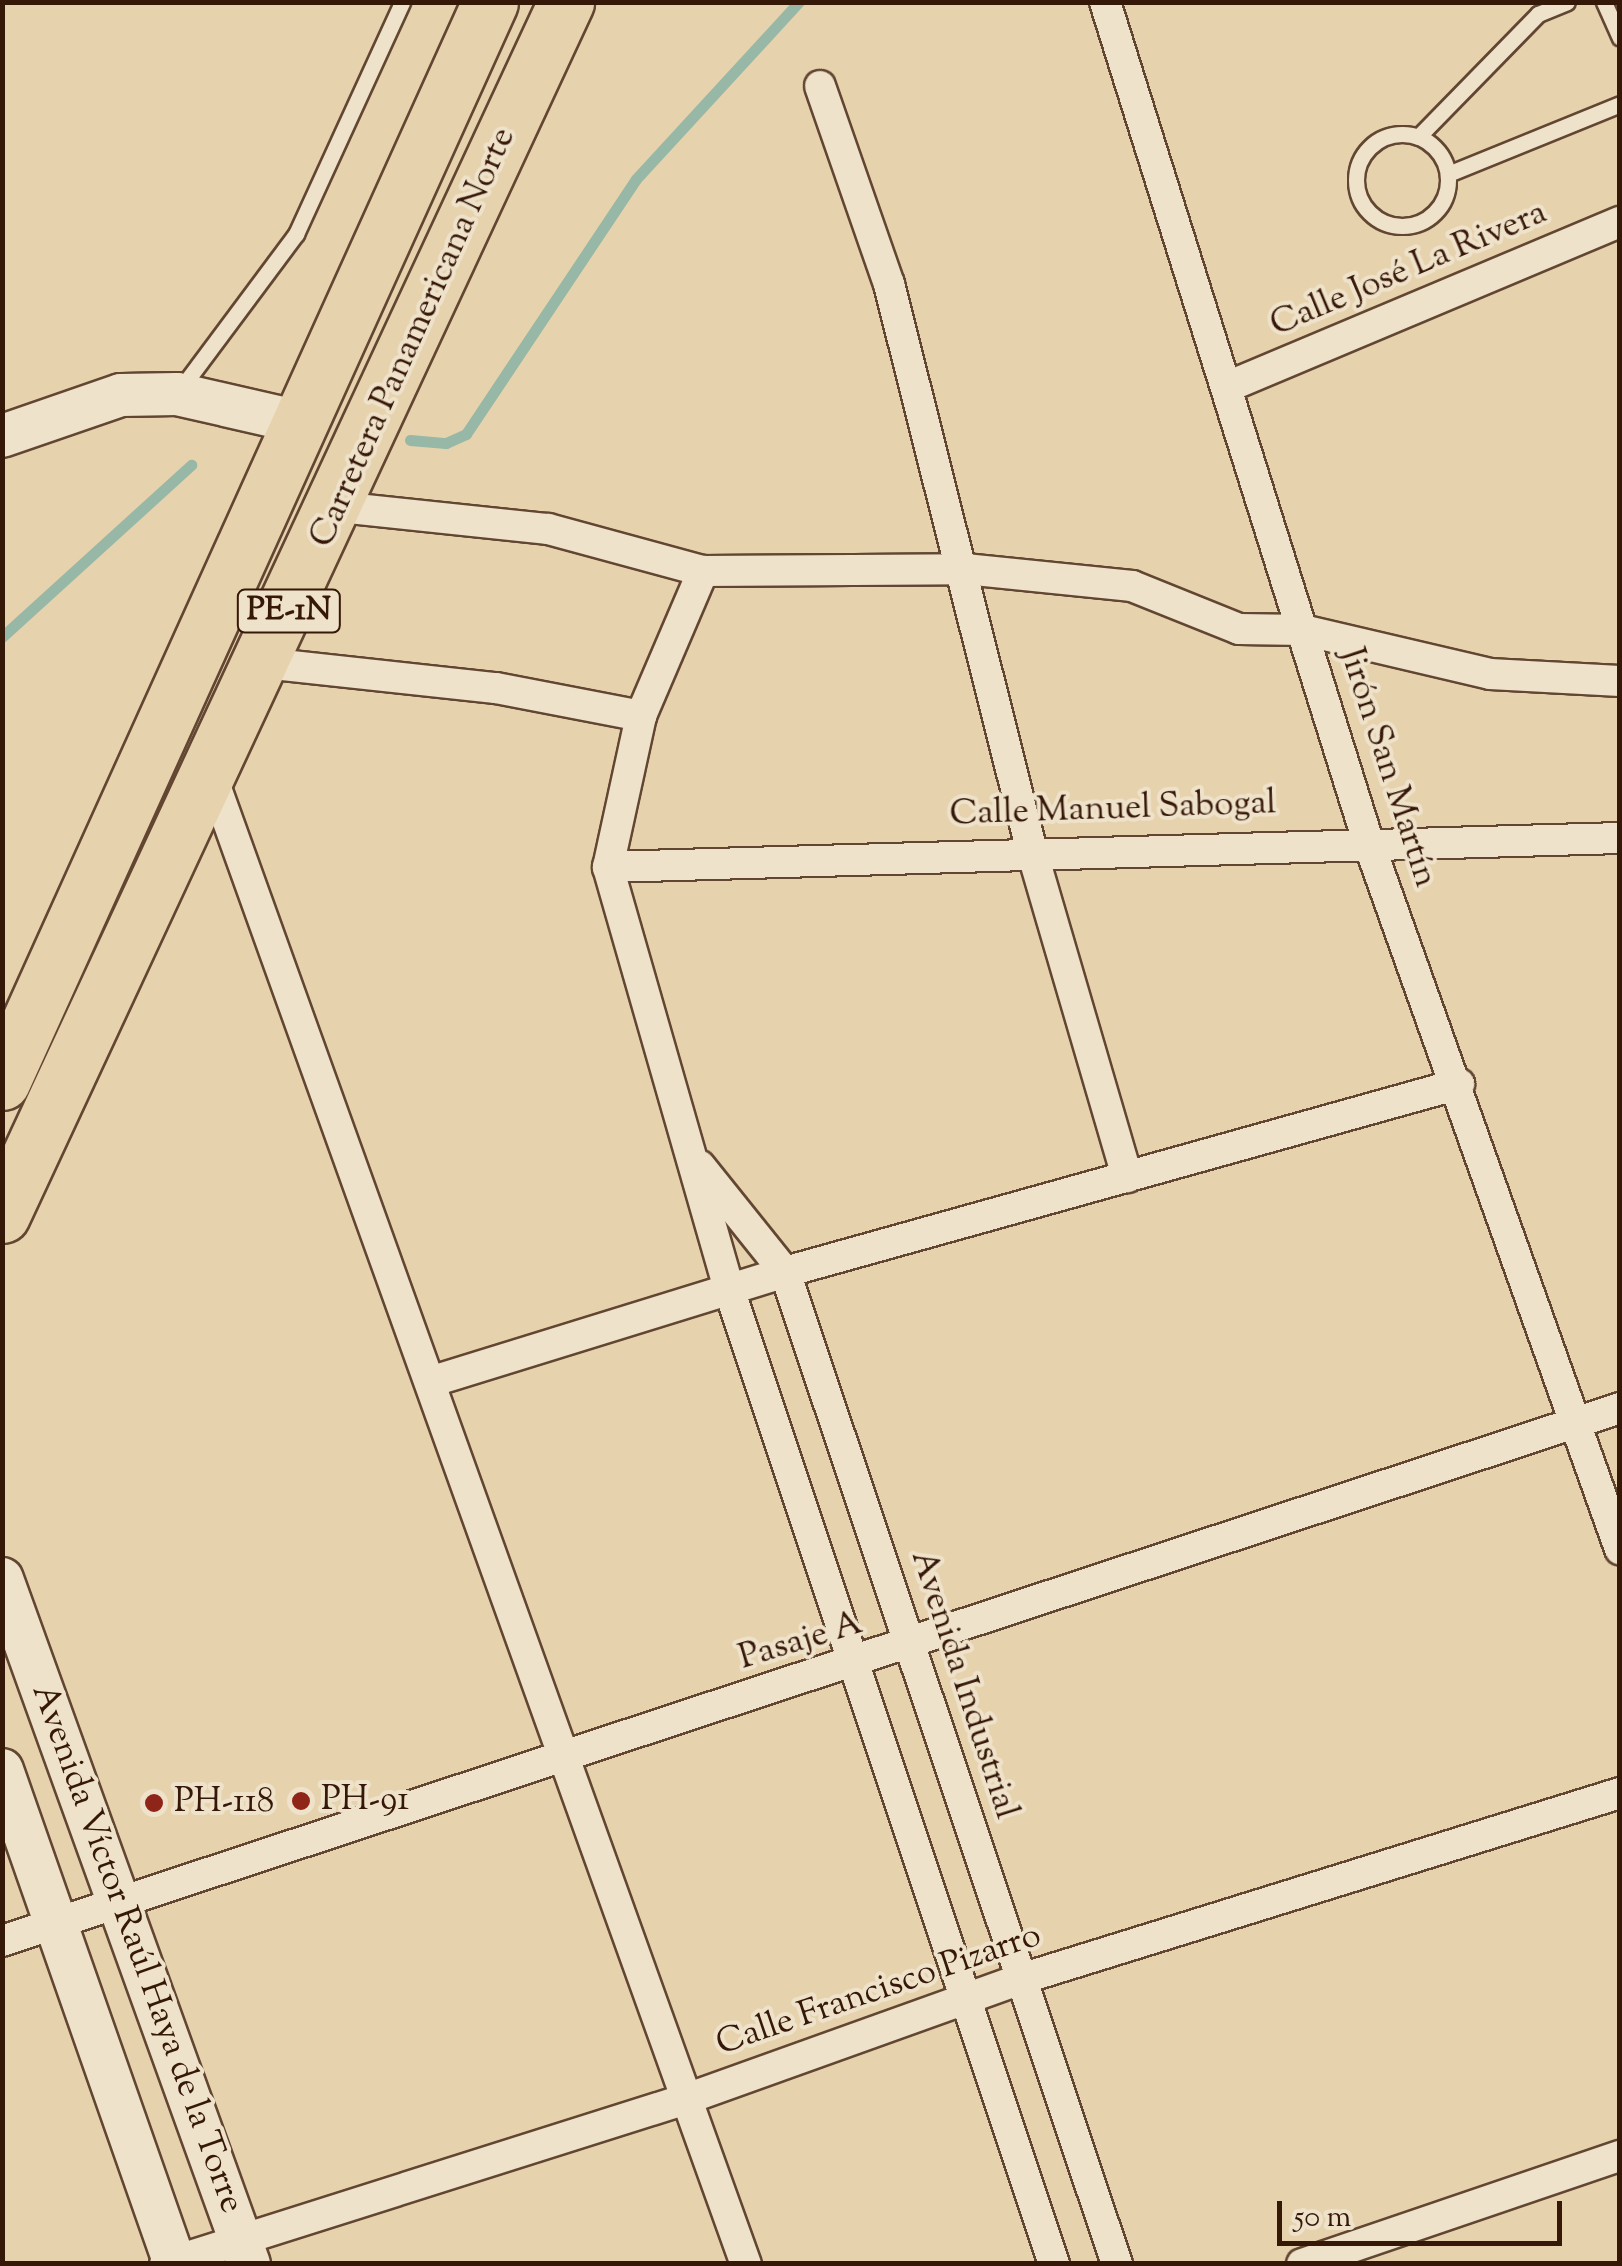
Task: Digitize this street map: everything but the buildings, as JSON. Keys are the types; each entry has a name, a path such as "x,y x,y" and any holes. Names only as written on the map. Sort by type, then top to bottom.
{"highway":[{"name":"Carretera Panamericana Norte","path":"2,1082 304,423 490,2"},
{"name":"Carretera Panamericana Norte","path":"2,1215 338,507 566,2"}],"street":[{"name":"Jirón San Martín","path":"1105,2 1368,841 1459,1084 1571,1422 1620,1549"},
{"path":"820,86 889,284 965,569 1031,848 1126,1177"},
{"name":"Calle José La Rivera","path":"1228,387 1620,222"},
{"path":"2,436 81,402 177,394 304,423"},
{"path":"338,507 548,529 703,571 965,569 1132,586 1239,629 1303,630 1490,674 1620,680"},
{"name":"Avenida Industrial","path":"703,571 641,716 608,867 729,1289 851,1666 1054,2264"},
{"path":"264,664 496,688 641,716"},
{"path":"212,777 746,2264"},
{"name":"Calle Manuel Sabogal","path":"608,867 1031,848 1620,838"},
{"path":"430,1382 785,1272 1459,1084"},
{"name":"Avenida Industrial","path":"692,1155 785,1272 1117,2264"},
{"name":"Pasaje A","path":"2,1941 118,1899 911,1647 1620,1408"},
{"name":"Avenida Víctor Raúl Haya de la Torre","path":"2,1578 244,2250"},
{"name":"Avenida Víctor Raúl Haya de la Torre","path":"2,1770 50,1923 171,2262"},
{"name":"Calle Francisco Pizarro","path":"171,2262 244,2250 1021,1979 1620,1793"},
{"path":"1302,2264 1620,2156"}],"lane":[{"path":"177,394 296,234 402,2"},
{"path":"1566,2 1538,14 1418,137 1371,146 1356,175 1364,206 1392,225 1426,220 1448,174 1620,104"},
{"path":"1604,2 1620,38"},
{"path":"1418,137 1448,174"}],"waterway":[{"path":"410,440 446,443 466,434 636,179 799,2"},
{"path":"2,637 191,465"}],"place":[{"name":"PH-91","path":"301,1801"},
{"name":"PH-118","path":"154,1803"}]}
